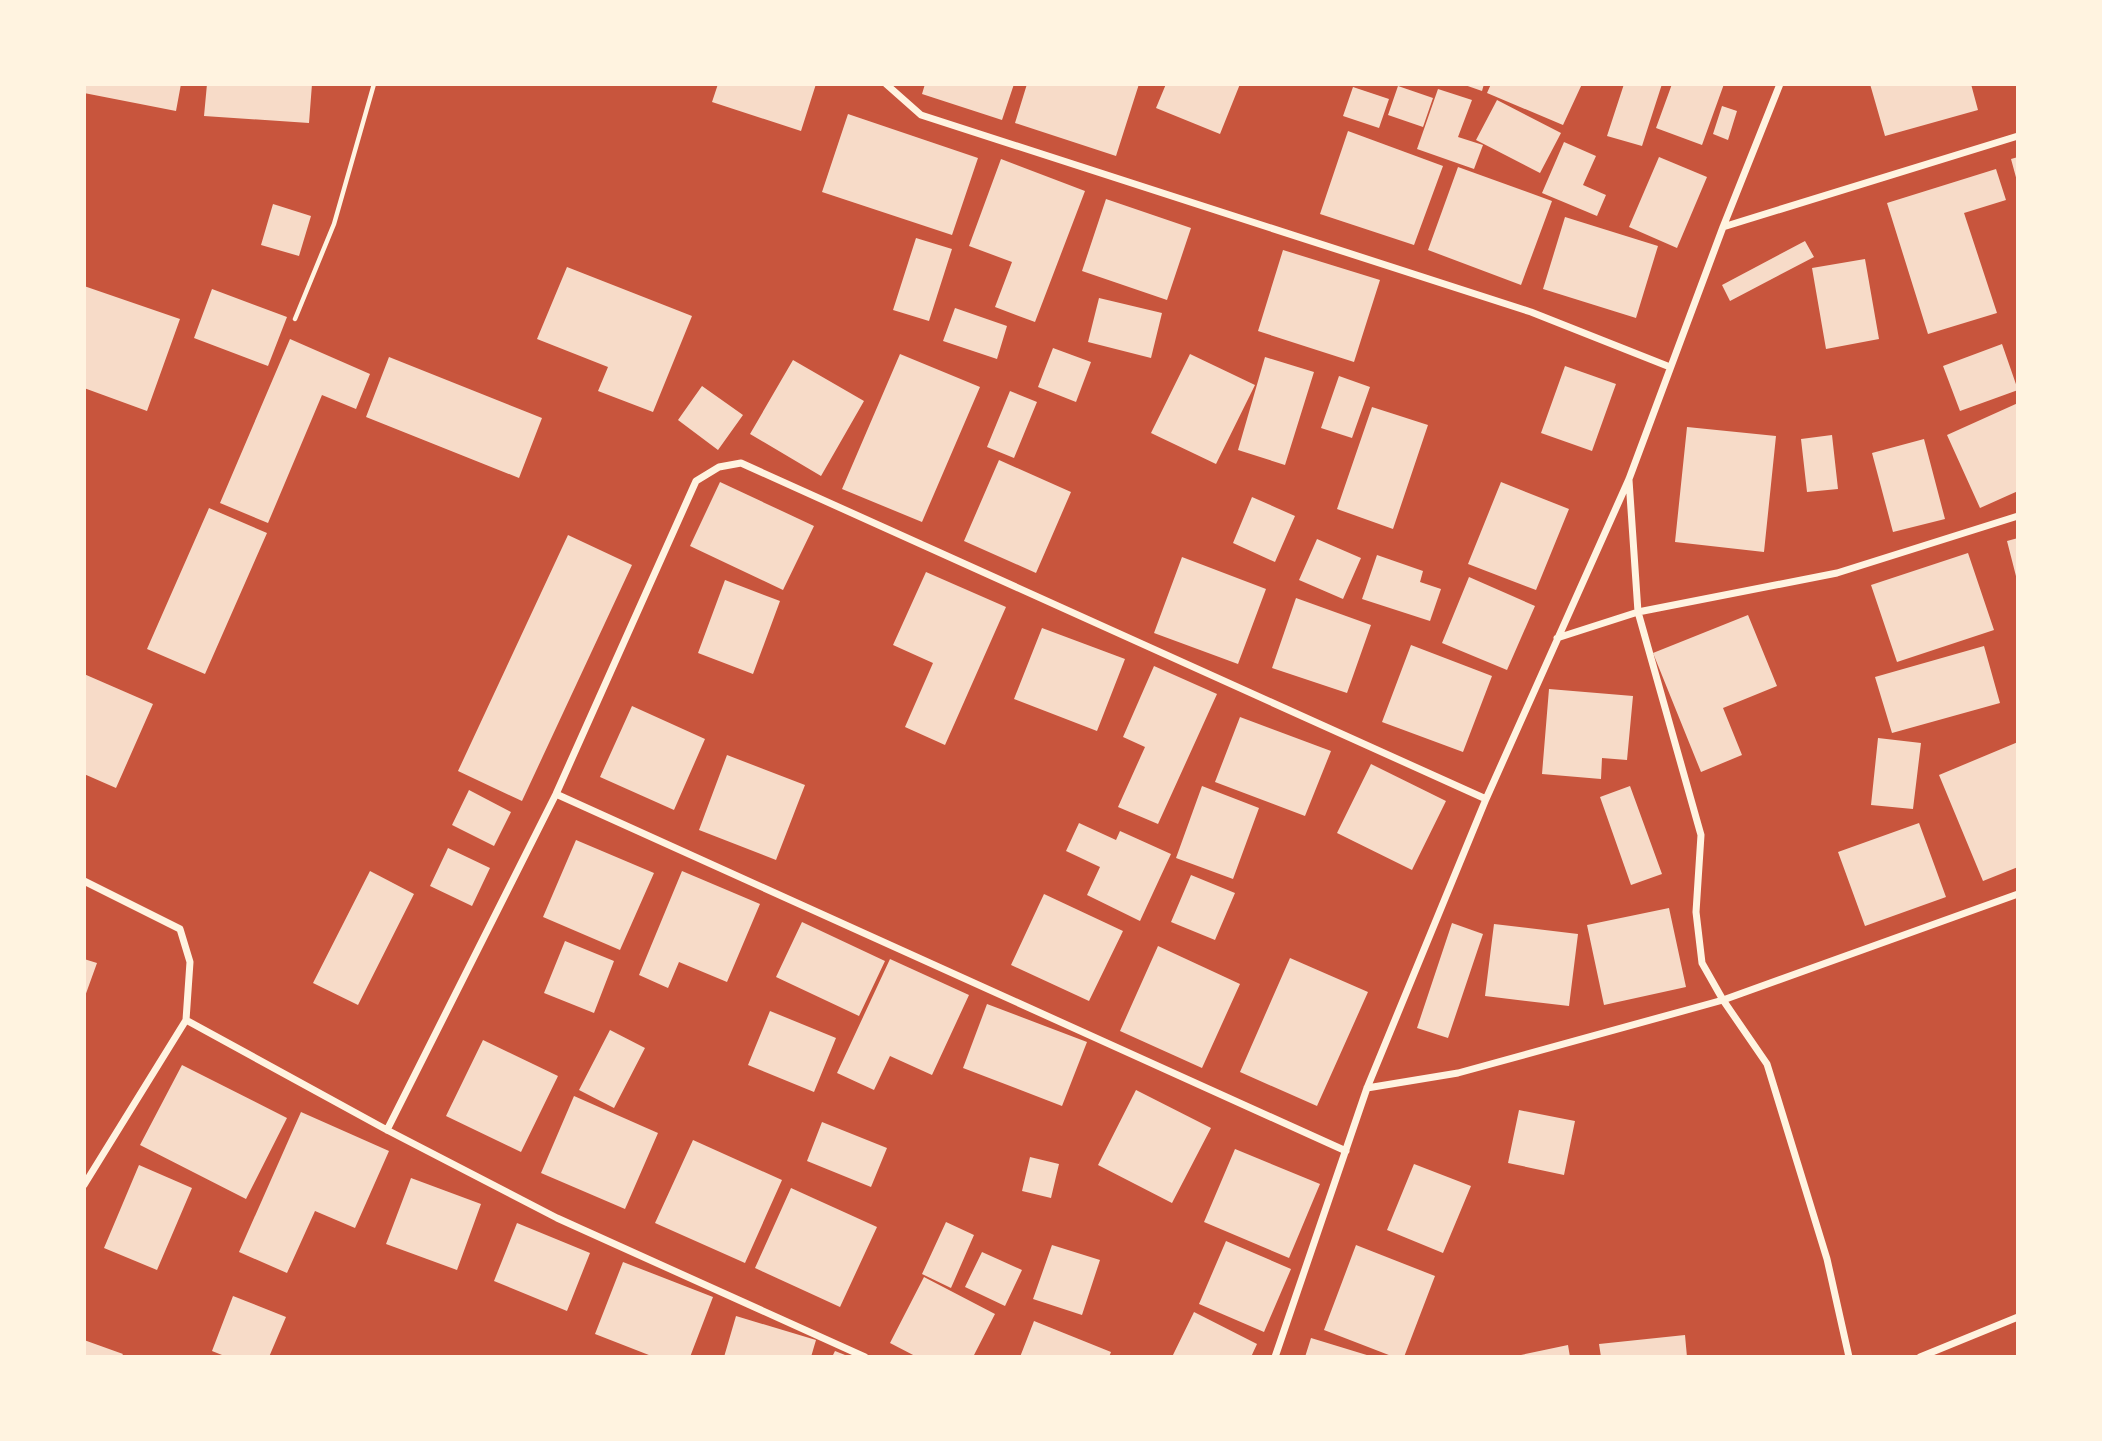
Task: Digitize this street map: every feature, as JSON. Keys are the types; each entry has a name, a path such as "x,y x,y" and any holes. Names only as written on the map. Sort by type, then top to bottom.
{"street":[{"path":"886,84 921,115 1531,312 1670,367"},
{"path":"1275,1357 1367,1088 1486,799 1629,479 1723,227 1780,84"},
{"path":"1723,227 2018,136"},
{"path":"387,1130 556,794 696,481 719,467 741,463 1486,799"},
{"path":"1629,479 1638,612 1701,835 1696,912 1702,963 1723,1000 1767,1064 1827,1259 1849,1357"},
{"path":"1557,638 1638,612 1837,573 2018,516"},
{"path":"556,794 1346,1151"},
{"path":"84,881 180,929 190,961 186,1020 84,1185"},
{"path":"1367,1088 1458,1073 1723,1000 2018,894"},
{"path":"186,1020 387,1130 557,1218 865,1357"},
{"path":"1920,1357 2018,1317"}],"path":[{"path":"295,318 334,224 374,84"}],"building":[{"path":"84,84 181,84 176,111 84,93"},
{"path":"207,84 312,84 309,123 204,116"},
{"path":"718,84 816,84 801,131 712,102"},
{"path":"925,84 1014,84 1002,120 922,94"},
{"path":"1027,84 1139,84 1116,156 1015,123"},
{"path":"1166,84 1240,84 1220,134 1156,108"},
{"path":"1462,84 1484,84 1482,91"},
{"path":"1491,84 1582,84 1563,125 1487,93"},
{"path":"1624,84 1662,84 1642,146 1607,136"},
{"path":"1672,84 1724,84 1702,145 1656,128"},
{"path":"1870,84 1971,84 1978,110 1885,136"},
{"path":"1398,86 1433,98 1423,127 1388,115"},
{"path":"1353,87 1389,99 1379,128 1343,116"},
{"path":"1438,89 1472,100 1458,137 1483,145 1474,169 1417,149"},
{"path":"1497,100 1561,133 1540,173 1476,140"},
{"path":"1722,106 1737,111 1728,140 1713,134"},
{"path":"848,114 978,158 952,235 822,192"},
{"path":"1348,131 1443,166 1414,245 1320,214"},
{"path":"1564,142 1596,156 1583,185 1606,195 1597,216 1542,193"},
{"path":"1659,157 1707,177 1677,248 1629,227"},
{"path":"2018,157 2018,181 2017,181 2011,159"},
{"path":"1001,159 1085,191 1035,322 995,307 1012,262 969,246"},
{"path":"1458,167 1552,201 1521,285 1428,250"},
{"path":"1996,169 2006,200 1964,213 1997,313 1928,334 1887,203"},
{"path":"1106,199 1191,228 1167,300 1082,271"},
{"path":"273,204 311,216 299,256 261,245"},
{"path":"1565,217 1658,246 1636,318 1543,289"},
{"path":"916,238 952,249 929,321 893,310"},
{"path":"1805,241 1814,257 1730,301 1722,285"},
{"path":"1283,250 1380,280 1354,362 1258,331"},
{"path":"1865,259 1879,339 1826,349 1812,268"},
{"path":"567,267 692,316 653,412 598,391 608,367 537,339"},
{"path":"84,286 180,319 147,411 84,388"},
{"path":"212,289 287,317 268,366 194,338"},
{"path":"1099,298 1162,313 1151,358 1088,342"},
{"path":"955,308 1007,326 997,359 943,341"},
{"path":"290,339 370,374 356,409 322,395 268,523 220,503"},
{"path":"2002,344 2018,390 1960,411 1943,366"},
{"path":"1053,348 1091,362 1076,402 1038,387"},
{"path":"900,354 980,387 922,522 842,489"},
{"path":"1190,354 1255,385 1216,464 1151,433"},
{"path":"389,357 542,418 519,478 366,417"},
{"path":"1265,357 1314,372 1285,465 1238,450"},
{"path":"793,360 864,401 821,476 750,434"},
{"path":"1565,366 1616,384 1592,451 1541,433"},
{"path":"1339,376 1370,387 1352,438 1321,428"},
{"path":"702,386 743,415 718,450 678,420"},
{"path":"1010,391 1037,402 1014,458 987,447"},
{"path":"2018,403 2018,491 1980,508 1947,435"},
{"path":"1372,407 1428,425 1393,529 1337,509"},
{"path":"1687,427 1776,436 1764,552 1675,542"},
{"path":"1832,435 1838,489 1807,492 1801,439"},
{"path":"1924,439 1945,519 1893,532 1872,453"},
{"path":"999,460 1071,492 1036,573 964,541"},
{"path":"720,482 814,526 783,590 690,546"},
{"path":"1501,482 1569,509 1536,590 1468,564"},
{"path":"1252,497 1295,516 1275,562 1233,543"},
{"path":"209,508 267,533 205,674 147,649"},
{"path":"568,535 632,565 522,801 458,771"},
{"path":"2018,538 2018,580 2017,580 2007,541"},
{"path":"1317,539 1361,558 1343,599 1299,580"},
{"path":"1968,553 1994,630 1897,662 1871,585"},
{"path":"1377,555 1423,571 1420,582 1441,589 1430,621 1362,599"},
{"path":"1182,557 1266,589 1238,664 1154,633"},
{"path":"926,572 1006,607 945,745 905,727 933,663 893,645"},
{"path":"1469,577 1535,606 1507,670 1442,643"},
{"path":"725,580 780,601 753,674 698,653"},
{"path":"1296,598 1371,625 1347,693 1272,668"},
{"path":"1748,615 1777,686 1723,708 1742,755 1701,772 1653,653"},
{"path":"1042,628 1125,659 1097,731 1014,699"},
{"path":"1411,645 1492,676 1463,752 1382,722"},
{"path":"1984,646 2000,703 1892,733 1875,677"},
{"path":"1154,666 1217,694 1158,824 1118,807 1145,747 1123,737"},
{"path":"84,674 153,704 116,788 84,774"},
{"path":"1549,689 1633,696 1627,760 1602,758 1601,779 1542,774"},
{"path":"632,706 705,739 674,810 600,777"},
{"path":"1240,717 1331,751 1305,816 1215,782"},
{"path":"1878,738 1921,743 1913,809 1871,805"},
{"path":"2018,742 2018,867 1983,881 1939,775"},
{"path":"727,755 805,785 776,860 699,830"},
{"path":"1371,764 1446,801 1412,870 1337,833"},
{"path":"1202,786 1259,808 1233,879 1176,858"},
{"path":"1630,786 1662,874 1631,885 1600,797"},
{"path":"469,790 511,812 494,846 452,825"},
{"path":"1079,823 1116,840 1120,831 1171,854 1140,921 1087,895 1100,867 1066,851"},
{"path":"1919,823 1946,897 1865,926 1838,852"},
{"path":"576,840 654,873 620,950 543,917"},
{"path":"448,848 490,868 472,906 430,886"},
{"path":"370,871 414,894 358,1005 313,983"},
{"path":"682,871 760,904 727,982 679,962 668,988 639,975"},
{"path":"1191,875 1235,893 1215,940 1171,922"},
{"path":"1044,894 1123,931 1089,1001 1011,965"},
{"path":"1669,908 1686,987 1604,1005 1587,925"},
{"path":"802,922 885,961 859,1016 776,977"},
{"path":"1452,923 1483,934 1448,1038 1417,1028"},
{"path":"1494,924 1578,934 1569,1006 1485,996"},
{"path":"565,941 614,961 594,1013 544,993"},
{"path":"1158,946 1240,984 1202,1068 1120,1031"},
{"path":"1290,958 1368,992 1317,1106 1240,1072"},
{"path":"84,959 97,963 84,999"},
{"path":"890,959 969,995 932,1075 890,1056 874,1090 837,1073"},
{"path":"987,1004 1087,1042 1062,1106 963,1068"},
{"path":"770,1011 836,1038 814,1092 748,1065"},
{"path":"610,1030 645,1048 614,1108 579,1090"},
{"path":"483,1040 558,1076 521,1152 446,1116"},
{"path":"182,1065 287,1118 246,1199 140,1145"},
{"path":"1136,1090 1211,1128 1172,1203 1098,1165"},
{"path":"574,1096 658,1133 625,1209 541,1173"},
{"path":"1519,1110 1575,1121 1564,1175 1508,1163"},
{"path":"301,1112 389,1151 355,1228 315,1211 287,1273 239,1252"},
{"path":"822,1122 887,1148 871,1187 807,1161"},
{"path":"693,1140 782,1180 745,1263 655,1223"},
{"path":"1235,1149 1320,1184 1289,1258 1204,1222"},
{"path":"1030,1157 1059,1164 1051,1198 1022,1191"},
{"path":"1414,1164 1471,1186 1443,1253 1387,1230"},
{"path":"139,1165 192,1188 157,1270 104,1248"},
{"path":"411,1178 481,1204 457,1270 386,1244"},
{"path":"791,1188 877,1227 840,1307 755,1268"},
{"path":"946,1222 974,1235 951,1288 922,1274"},
{"path":"517,1223 590,1253 567,1311 494,1281"},
{"path":"1226,1241 1291,1269 1264,1332 1199,1304"},
{"path":"1052,1245 1100,1260 1082,1315 1033,1299"},
{"path":"1356,1245 1435,1276 1404,1357 1394,1357 1324,1330"},
{"path":"982,1252 1022,1270 1005,1306 965,1287"},
{"path":"623,1262 713,1297 690,1357 654,1357 595,1334"},
{"path":"924,1277 995,1314 973,1357 917,1357 890,1343"},
{"path":"233,1296 286,1317 269,1357 227,1357 212,1351"},
{"path":"1194,1312 1257,1344 1251,1357 1172,1357"},
{"path":"736,1316 816,1340 811,1357 724,1357"},
{"path":"1034,1321 1111,1352 1109,1357 1020,1357"},
{"path":"1685,1335 1687,1357 1601,1357 1599,1344"},
{"path":"1311,1338 1370,1356 1370,1357 1305,1357"},
{"path":"84,1340 123,1354 121,1357 84,1357"},
{"path":"1568,1345 1570,1357 1516,1357 1516,1356"},
{"path":"835,1351 850,1357 832,1357"}]}
